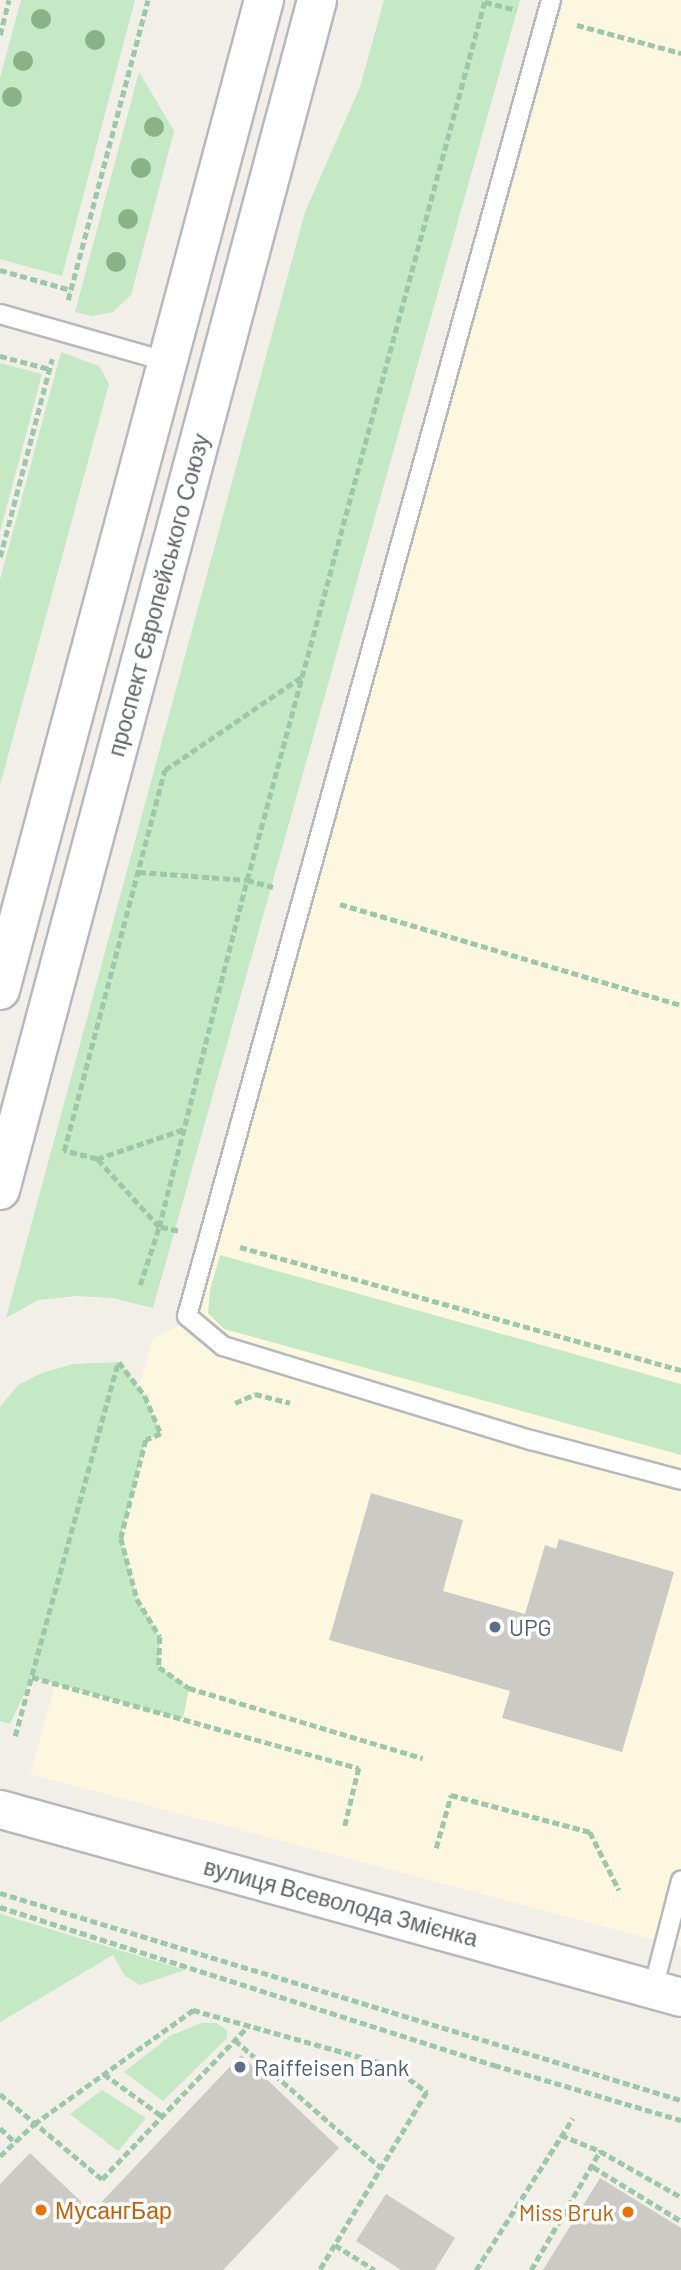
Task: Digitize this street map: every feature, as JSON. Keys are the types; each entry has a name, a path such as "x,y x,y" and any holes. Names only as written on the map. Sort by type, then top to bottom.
{"main road":[{"path":"0,990 264,0"},
{"name":"проспект Європейського Союзу","path":"0,1190 317,0"}],"street":[{"name":"вулиця Всеволода Змієнка","path":"0,1809 667,1993"}],"lane":[{"path":"551,0 187,1316 223,1346 531,1440 681,1480"},
{"path":"0,314 168,362"},
{"path":"667,1993 681,1881"}],"path":[{"path":"0,35 9,0"},
{"path":"0,557 148,0"},
{"path":"140,1285 159,1227 247,880 485,1 523,11"},
{"path":"574,24 681,53"},
{"path":"0,270 71,290"},
{"path":"0,356 50,369"},
{"path":"184,1129 97,1159 64,1151 164,770 303,676"},
{"path":"139,872 247,880 279,889"},
{"path":"340,904 681,1005"},
{"path":"97,1159 159,1227 185,1232"},
{"path":"240,1247 681,1370"},
{"path":"15,1736 119,1362 145,1396 161,1434 146,1440 121,1538 137,1600 160,1637 159,1667 189,1688 423,1758"},
{"path":"32,1677 359,1768 345,1826"},
{"path":"436,1848 451,1795 590,1832 619,1890"},
{"path":"0,1893 681,2100"},
{"path":"0,1907 494,2065 681,2120"},
{"path":"0,2156 34,2124 193,2010 392,2066 428,2092 320,2270"},
{"path":"0,2094 102,2179 248,2026"},
{"path":"234,2040 381,2168"},
{"path":"104,2074 162,2116"},
{"path":"476,2270 573,2118"},
{"path":"0,2128 16,2142"},
{"path":"561,2135 600,2151 681,2197"},
{"path":"531,2270 600,2151"},
{"path":"593,2167 681,2221"},
{"path":"335,2245 375,2270"}],"shaded area":[{"path":"564,0 681,0 681,1947 30,1774 153,1338 197,1317"}],"green space":[{"path":"21,0 135,0 62,276 0,259 0,78"},
{"path":"384,0 520,0 153,1308 113,1298 76,1296 38,1300 6,1318 305,212 360,87"},
{"path":"139,72 174,131 131,295 113,312 92,316 75,312"},
{"path":"61,352 99,366 109,384 0,785 0,580"},
{"path":"0,363 42,374 0,532"},
{"path":"220,1255 681,1384 681,1455 224,1329 208,1313 210,1290"},
{"path":"119,1362 145,1396 161,1434 146,1440 121,1538 137,1599 160,1637 159,1667 189,1688 183,1719 32,1677 10,1724 0,1721 0,1407 18,1385 42,1373 73,1364"},
{"path":"0,1914 185,1970 140,1985 125,1976 113,1955 0,2022"},
{"path":"201,2023 216,2023 227,2030 227,2038 163,2101 124,2072 170,2036"},
{"path":"102,2090 146,2118 118,2151 70,2114"}],"building":[{"name":"UPG","path":"371,1493 463,1520 443,1591 525,1614 545,1545 556,1549 559,1539 674,1572 622,1752 502,1718 510,1691 329,1640"},
{"path":"241,2055 339,2148 223,2270 0,2270 0,2184 30,2153 92,2212"},
{"path":"600,2178 681,2228 681,2270 543,2270"},
{"path":"386,2194 455,2238 435,2270 401,2270 356,2241"}],"place":[{"name":"UPG","path":"495,1627"},
{"name":"Raiffeisen Bank","path":"240,2067"},
{"name":"МусангБар","path":"41,2210"},
{"name":"Miss Bruk","path":"628,2212"}]}
